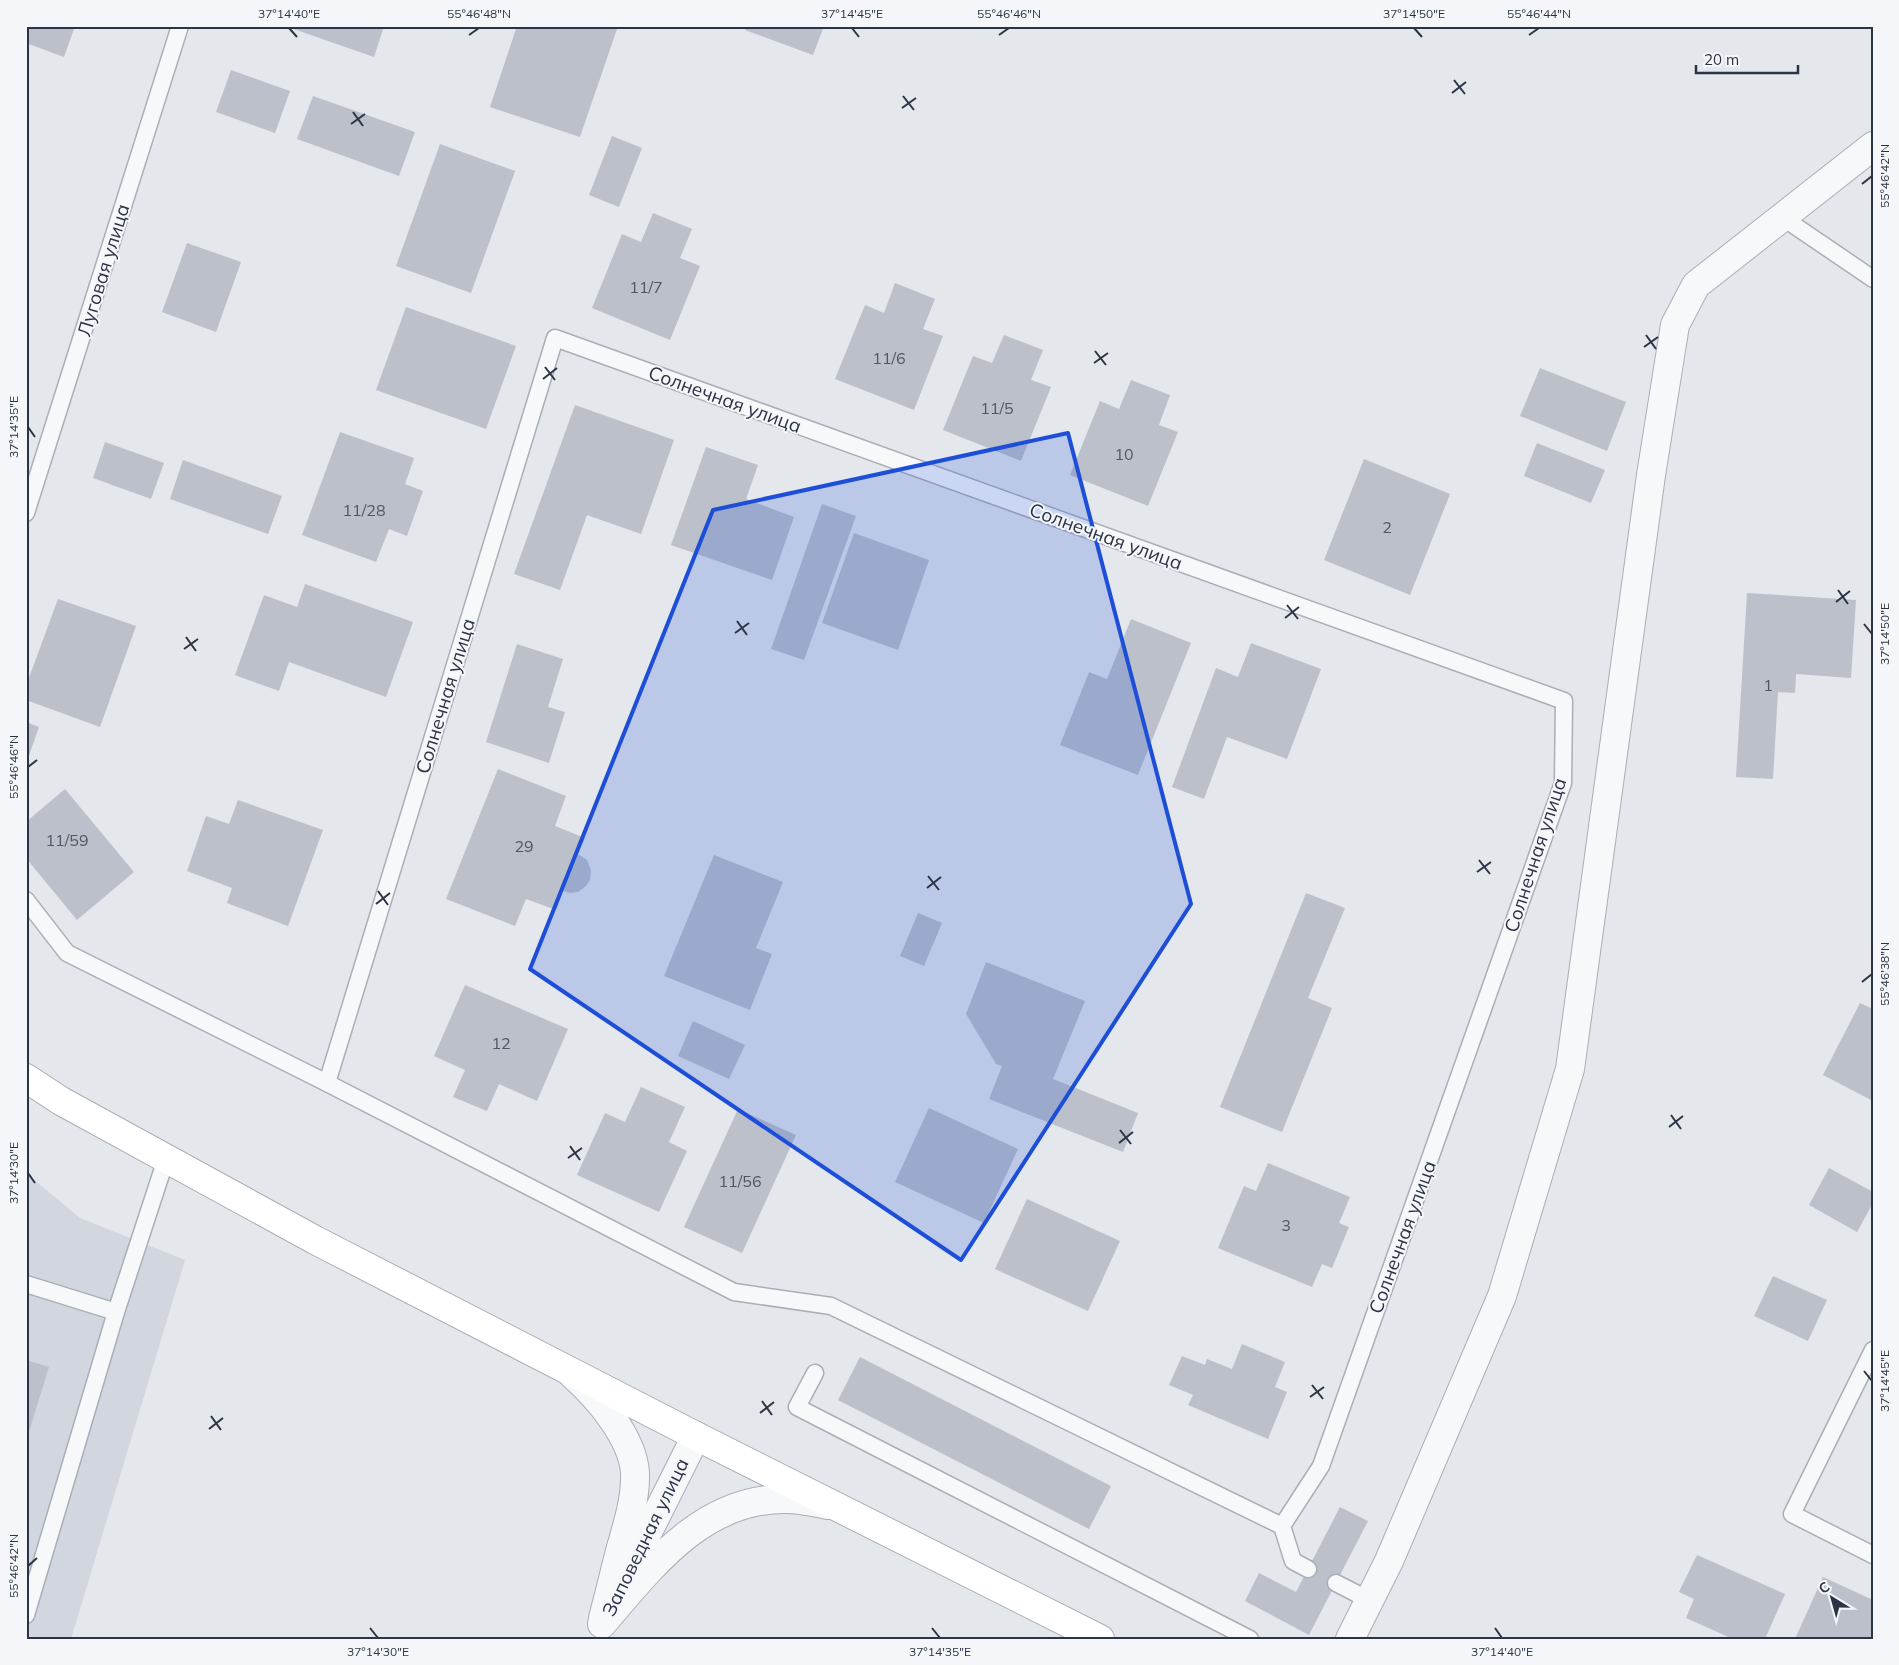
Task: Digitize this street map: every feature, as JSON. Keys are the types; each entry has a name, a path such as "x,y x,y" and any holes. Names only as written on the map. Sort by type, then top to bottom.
{"street":[{"path":"1350,1639 1392,1552 1502,1296 1570,1068 1651,476 1675,325 1696,285 1873,146"},
{"path":"26,1078 61,1101 315,1240 696,1436 1100,1639"},
{"path":"567,1370 591,1391 613,1420 628,1447 635,1471 634,1492 627,1524 598,1632"},
{"name":"Заповедная улица","path":"598,1632 696,1436"},
{"path":"598,1632 645,1574 680,1540 704,1521 721,1513 753,1503 785,1499 804,1500 838,1508"}],"lane":[{"name":"Луговая улица","path":"26,514 180,26"},
{"path":"1782,217 1873,279"},
{"name":"Солнечная улица","path":"327,1083 555,338 1564,701 1562,783 1321,1466 1282,1526"},
{"path":"26,900 67,953 327,1083 734,1292 831,1306 1282,1526 1293,1561 1308,1569"},
{"path":"26,1615 116,1312 166,1159"},
{"path":"26,1284 116,1312"},
{"path":"1873,1350 1792,1514 1873,1555"},
{"path":"815,1373 797,1407 1250,1639"},
{"path":"1336,1583 1369,1600"}],"highlighted area":[{"path":"1068,433 1191,904 961,1260 530,969 713,510"}],"shaded area":[{"path":"26,1173 80,1218 185,1260 71,1639 26,1639"}],"building":[{"path":"26,26 75,26 64,57 26,43"},
{"path":"285,26 384,26 374,57"},
{"path":"517,26 618,26 580,137 490,107"},
{"path":"747,26 824,26 813,55 745,30"},
{"path":"231,70 290,91 275,133 216,112"},
{"path":"313,96 415,132 399,176 297,139"},
{"path":"612,136 642,148 619,207 589,195"},
{"path":"440,144 515,171 471,293 396,266"},
{"path":"653,213 692,229 680,258 700,266 670,340 592,308 622,234 641,242"},
{"path":"187,243 241,262 216,332 162,312"},
{"path":"895,283 935,299 923,329 943,336 914,410 835,379 865,305 884,313"},
{"path":"406,307 516,346 486,429 376,390"},
{"path":"1004,335 1043,350 1031,380 1051,387 1021,461 943,430 973,356 992,363"},
{"path":"1540,368 1626,402 1607,451 1520,416"},
{"path":"1131,380 1170,395 1159,425 1178,432 1148,506 1070,475 1100,401 1119,409"},
{"path":"575,405 674,440 641,534 587,515 560,590 514,574"},
{"path":"340,432 414,458 405,484 423,491 407,536 389,529 376,562 302,535"},
{"path":"105,442 164,463 151,499 93,478"},
{"path":"1537,443 1605,470 1591,503 1524,476"},
{"path":"706,447 758,465 746,499 794,517 772,580 671,545"},
{"path":"1364,459 1450,494 1410,595 1324,560"},
{"path":"183,460 282,496 268,534 170,499"},
{"path":"822,504 856,516 804,660 771,649"},
{"path":"854,533 929,560 898,650 822,623"},
{"path":"305,584 413,622 386,697 289,662 279,691 235,675 264,595 297,607"},
{"path":"1747,593 1856,600 1851,678 1796,674 1795,693 1778,692 1773,779 1736,777"},
{"path":"58,599 136,626 100,727 26,700 26,686"},
{"path":"1131,619 1191,643 1138,775 1060,745 1089,672 1107,679"},
{"path":"1251,643 1321,669 1287,759 1227,737 1204,799 1172,787 1216,668 1238,677"},
{"path":"517,644 563,659 548,707 565,712 549,763 486,742"},
{"path":"26,722 39,727 27,761 26,761"},
{"path":"498,769 566,796 555,826 585,838 578,854 587,860 591,870 590,880 578,892 570,893 563,891 556,910 526,899 515,926 446,899"},
{"path":"65,789 134,872 77,920 26,858 26,822"},
{"path":"238,800 323,830 288,926 227,903 232,888 187,871 206,816 229,824"},
{"path":"714,855 783,882 756,948 772,954 750,1010 664,976"},
{"path":"1306,893 1345,908 1308,998 1332,1008 1282,1132 1220,1107"},
{"path":"918,913 942,923 924,966 900,956"},
{"path":"986,962 1085,1001 1053,1079 1138,1113 1123,1152 989,1099 1002,1066 996,1064 966,1014"},
{"path":"465,985 568,1029 537,1101 499,1084 487,1111 453,1097 465,1070 434,1056"},
{"path":"1860,1003 1873,1009 1873,1101 1823,1075"},
{"path":"693,1021 745,1045 729,1079 678,1056"},
{"path":"641,1087 685,1107 669,1142 687,1151 659,1212 577,1175 605,1113 625,1122"},
{"path":"929,1108 1018,1149 984,1223 895,1182"},
{"path":"738,1109 796,1135 742,1253 684,1227"},
{"path":"1268,1163 1350,1197 1339,1223 1349,1227 1332,1268 1322,1264 1312,1287 1218,1248 1244,1186 1256,1191"},
{"path":"1829,1168 1873,1192 1873,1203 1857,1232 1809,1205"},
{"path":"1027,1199 1120,1241 1088,1311 995,1269"},
{"path":"1773,1276 1827,1300 1808,1341 1754,1316"},
{"path":"1242,1344 1285,1362 1275,1387 1287,1392 1268,1439 1188,1405 1193,1395 1169,1385 1182,1356 1205,1365 1207,1359 1232,1369"},
{"path":"860,1357 1111,1486 1089,1529 838,1400"},
{"path":"26,1360 49,1367 27,1438 26,1438"},
{"path":"1340,1507 1368,1521 1309,1635 1245,1601 1259,1573 1296,1592"},
{"path":"1697,1555 1785,1594 1765,1639 1733,1639 1686,1618 1694,1599 1679,1592"},
{"path":"1823,1577 1873,1600 1873,1639 1795,1639"}]}
